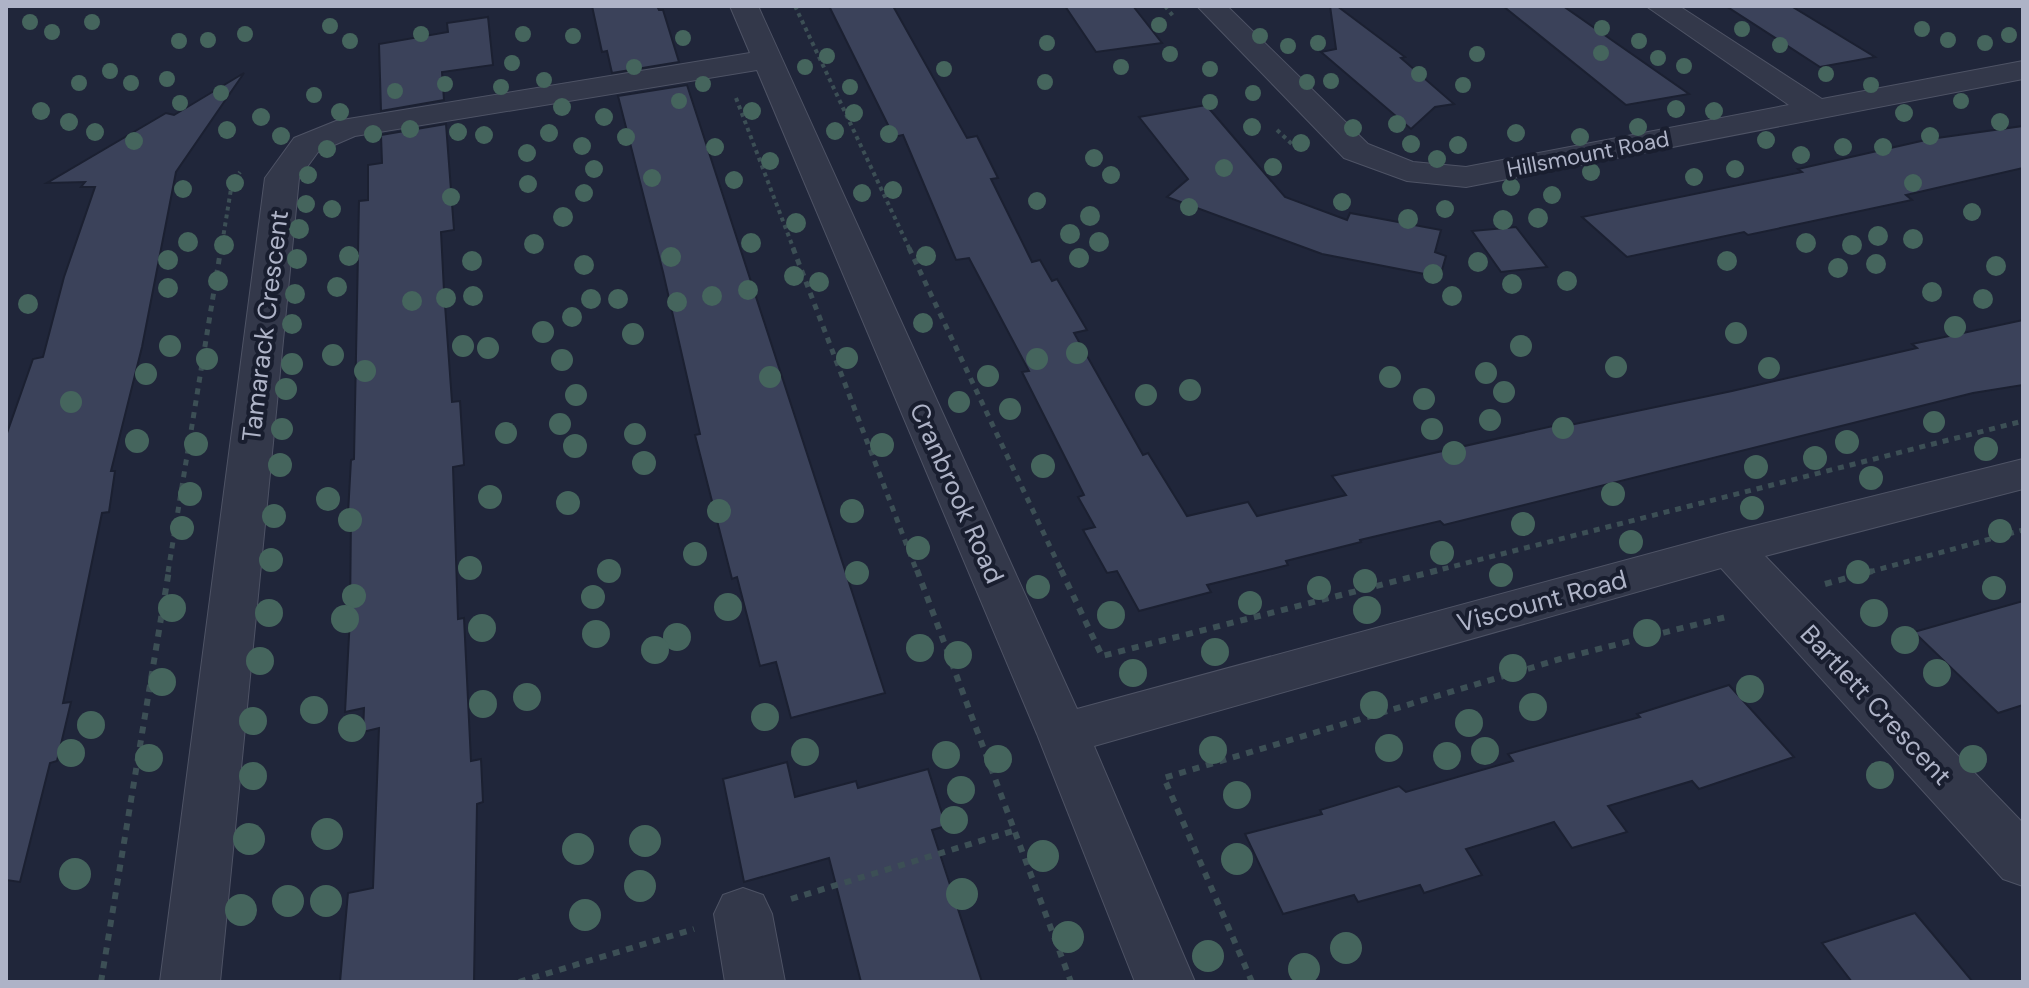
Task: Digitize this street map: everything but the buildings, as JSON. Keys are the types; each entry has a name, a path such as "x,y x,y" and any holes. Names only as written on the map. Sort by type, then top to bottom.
{"street":[{"name":"Cranbrook Road","path":"744,6 1063,734 1165,982"},
{"name":"Hillsmount Road","path":"1211,6 1356,151 1407,171 1466,177 2023,70"},
{"path":"1660,6 1817,110"},
{"name":"Tamarack Crescent","path":"190,982 282,178 306,145 347,128 768,59"},
{"name":"Viscount Road","path":"1063,734 1730,549 2023,474"},
{"name":"Bartlett Crescent","path":"1730,549 2023,861"},
{"path":"743,914 755,982"}],"path":[{"path":"795,6 1102,656 2023,421"},
{"path":"734,93 1016,830 1071,982"},
{"path":"1832,596 1822,585 2023,530"},
{"path":"1252,982 1164,778 1567,657 1730,616 1777,600"}]}
